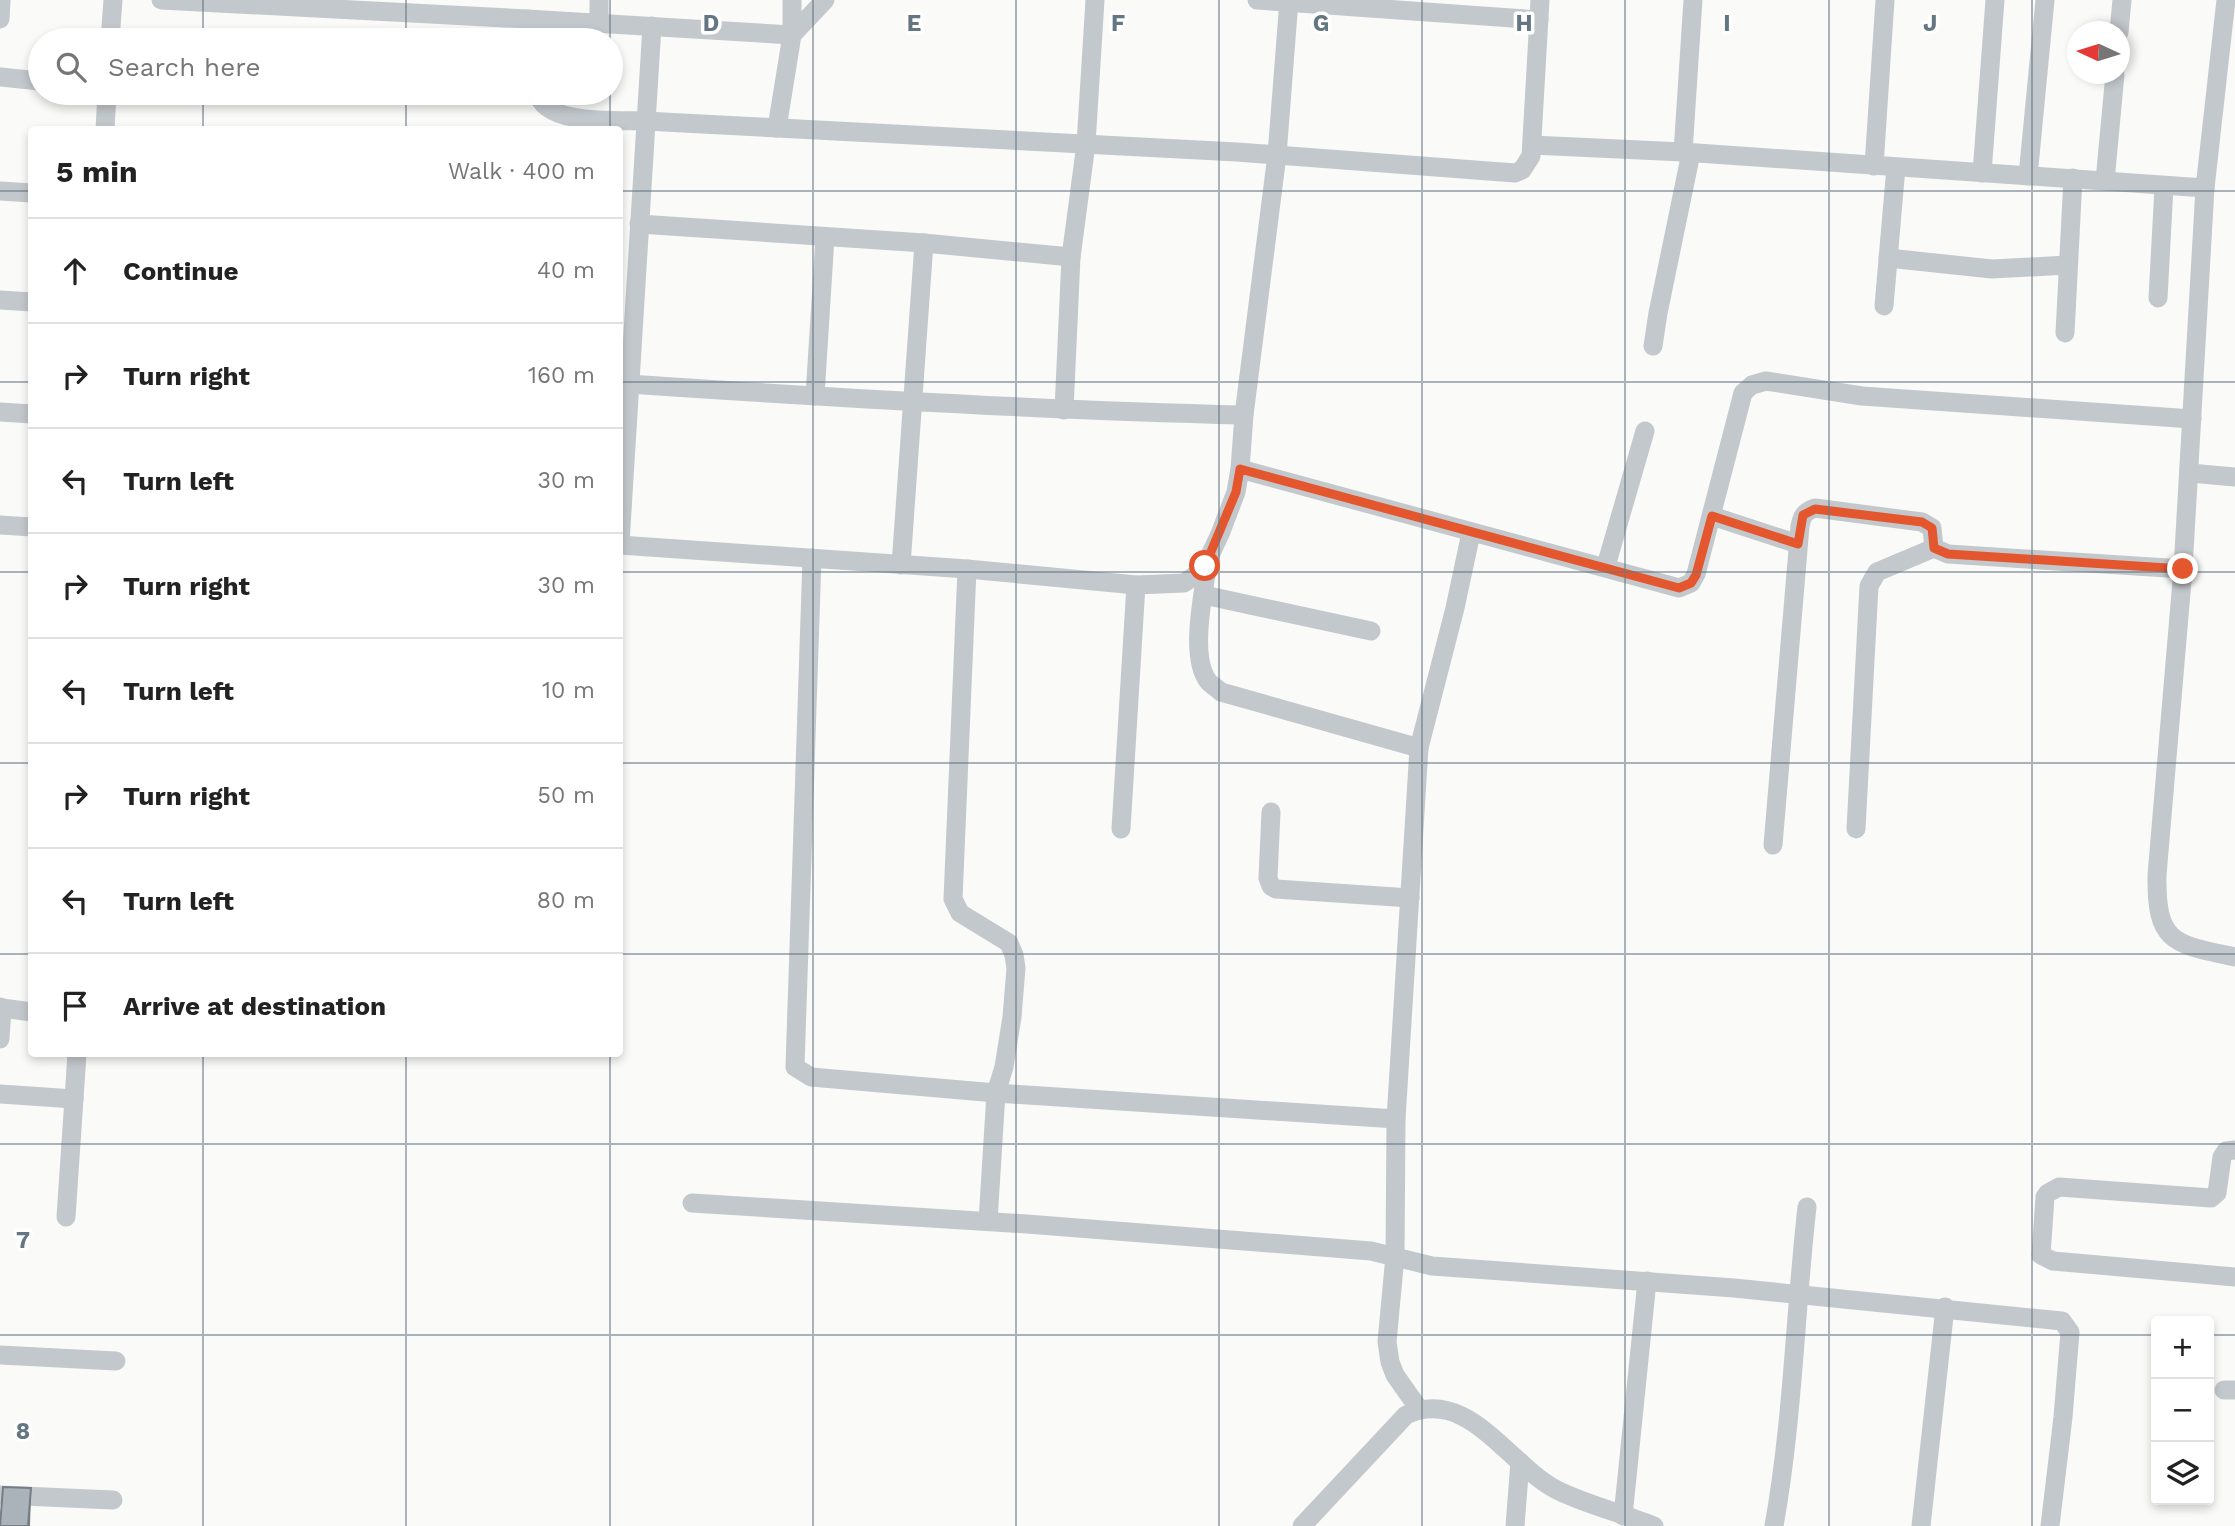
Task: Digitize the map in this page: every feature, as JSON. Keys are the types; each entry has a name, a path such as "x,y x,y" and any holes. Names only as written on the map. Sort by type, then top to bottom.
{"street":[{"path":"0,19 1,0"},
{"path":"111,28 113,0"},
{"path":"161,0 482,8 527,19 792,34 825,0"},
{"path":"599,0 599,23"},
{"path":"777,128 792,34 792,0"},
{"path":"1064,411 1071,257 1086,144 1095,0"},
{"path":"544,105 568,116 588,120 1086,144 1515,173 1527,165 1532,145 1540,10 1257,0"},
{"path":"1653,346 1687,152 1693,0"},
{"path":"1874,166 1885,0"},
{"path":"1982,173 1995,0"},
{"path":"2028,176 2046,0"},
{"path":"2120,21 2122,0"},
{"path":"2226,0 2228,37 2205,188 2190,472 2157,875 2157,905 2161,923 2179,942 2235,957"},
{"path":"623,544 967,569 1136,585 1184,583 1205,566 1236,492 1240,469 1244,415 1277,155 1289,1"},
{"path":"527,19 534,28"},
{"path":"623,491 652,26"},
{"path":"0,77 28,80"},
{"path":"2105,181 2114,84"},
{"path":"106,126 107,105"},
{"path":"1532,145 1687,152 2205,188"},
{"path":"1884,306 1896,167"},
{"path":"2065,333 2073,178"},
{"path":"2158,298 2164,187"},
{"path":"0,191 28,193"},
{"path":"639,224 924,243 1071,257"},
{"path":"816,396 825,237"},
{"path":"901,565 924,243"},
{"path":"1888,258 1992,269 2068,265"},
{"path":"0,300 28,302"},
{"path":"1240,469 1471,533 1606,566 1679,588 1686,587 1696,575 1743,393 1752,385 1766,380 1862,396 2192,419"},
{"path":"629,384 1064,411 1244,415"},
{"path":"0,412 28,414"},
{"path":"1606,566 1646,431"},
{"path":"2190,472 2235,477"},
{"path":"1773,845 1798,544 1803,515 1815,509 1922,522 1932,528 1934,548"},
{"path":"1712,516 1798,544"},
{"path":"0,525 28,527"},
{"path":"1419,1409 1395,1375 1387,1342 1395,1256 1396,1119 1419,748 1452,621 1471,533"},
{"path":"1856,829 1869,586 1877,572 1934,548 1948,554 2183,569"},
{"path":"812,558 795,1067 811,1077 996,1093 1396,1119"},
{"path":"1208,559 1198,646 1202,669 1208,681 1221,692 1419,748"},
{"path":"967,569 953,899 960,913 1009,943 1016,968 1012,1017 1004,1067 996,1093 988,1221"},
{"path":"1121,829 1136,585"},
{"path":"1204,595 1371,631"},
{"path":"1271,811 1268,878 1271,886 1276,889 1410,898"},
{"path":"0,1039 1,1007 28,1011"},
{"path":"66,1217 77,1057"},
{"path":"0,1094 74,1099"},
{"path":"2235,1150 2226,1151 2222,1157 2217,1193 2211,1198 2059,1187 2052,1190 2045,1197 2041,1255 2053,1261 2235,1278"},
{"path":"692,1203 988,1221 1371,1251 1432,1266 1797,1294 2062,1321 2070,1332 2050,1526"},
{"path":"1774,1526 1791,1414 1797,1294 1807,1207"},
{"path":"1312,1524 1406,1415 1419,1409 1447,1409 1472,1421 1557,1490 1639,1522 1647,1281"},
{"path":"1921,1526 1945,1307"},
{"path":"0,1354 116,1361"},
{"path":"1516,1526 1520,1462"},
{"path":"0,1495 113,1500"}],"building":[{"path":"3,1487 31,1488 28,1526 0,1526"}],"route":[{"path":"1205,566 1236,492 1240,469 1527,548 1606,566 1679,588 1686,587 1696,575 1712,516 1798,544 1803,515 1815,509 1928,524 1932,528 1934,548 1948,554 2183,569"}]}
